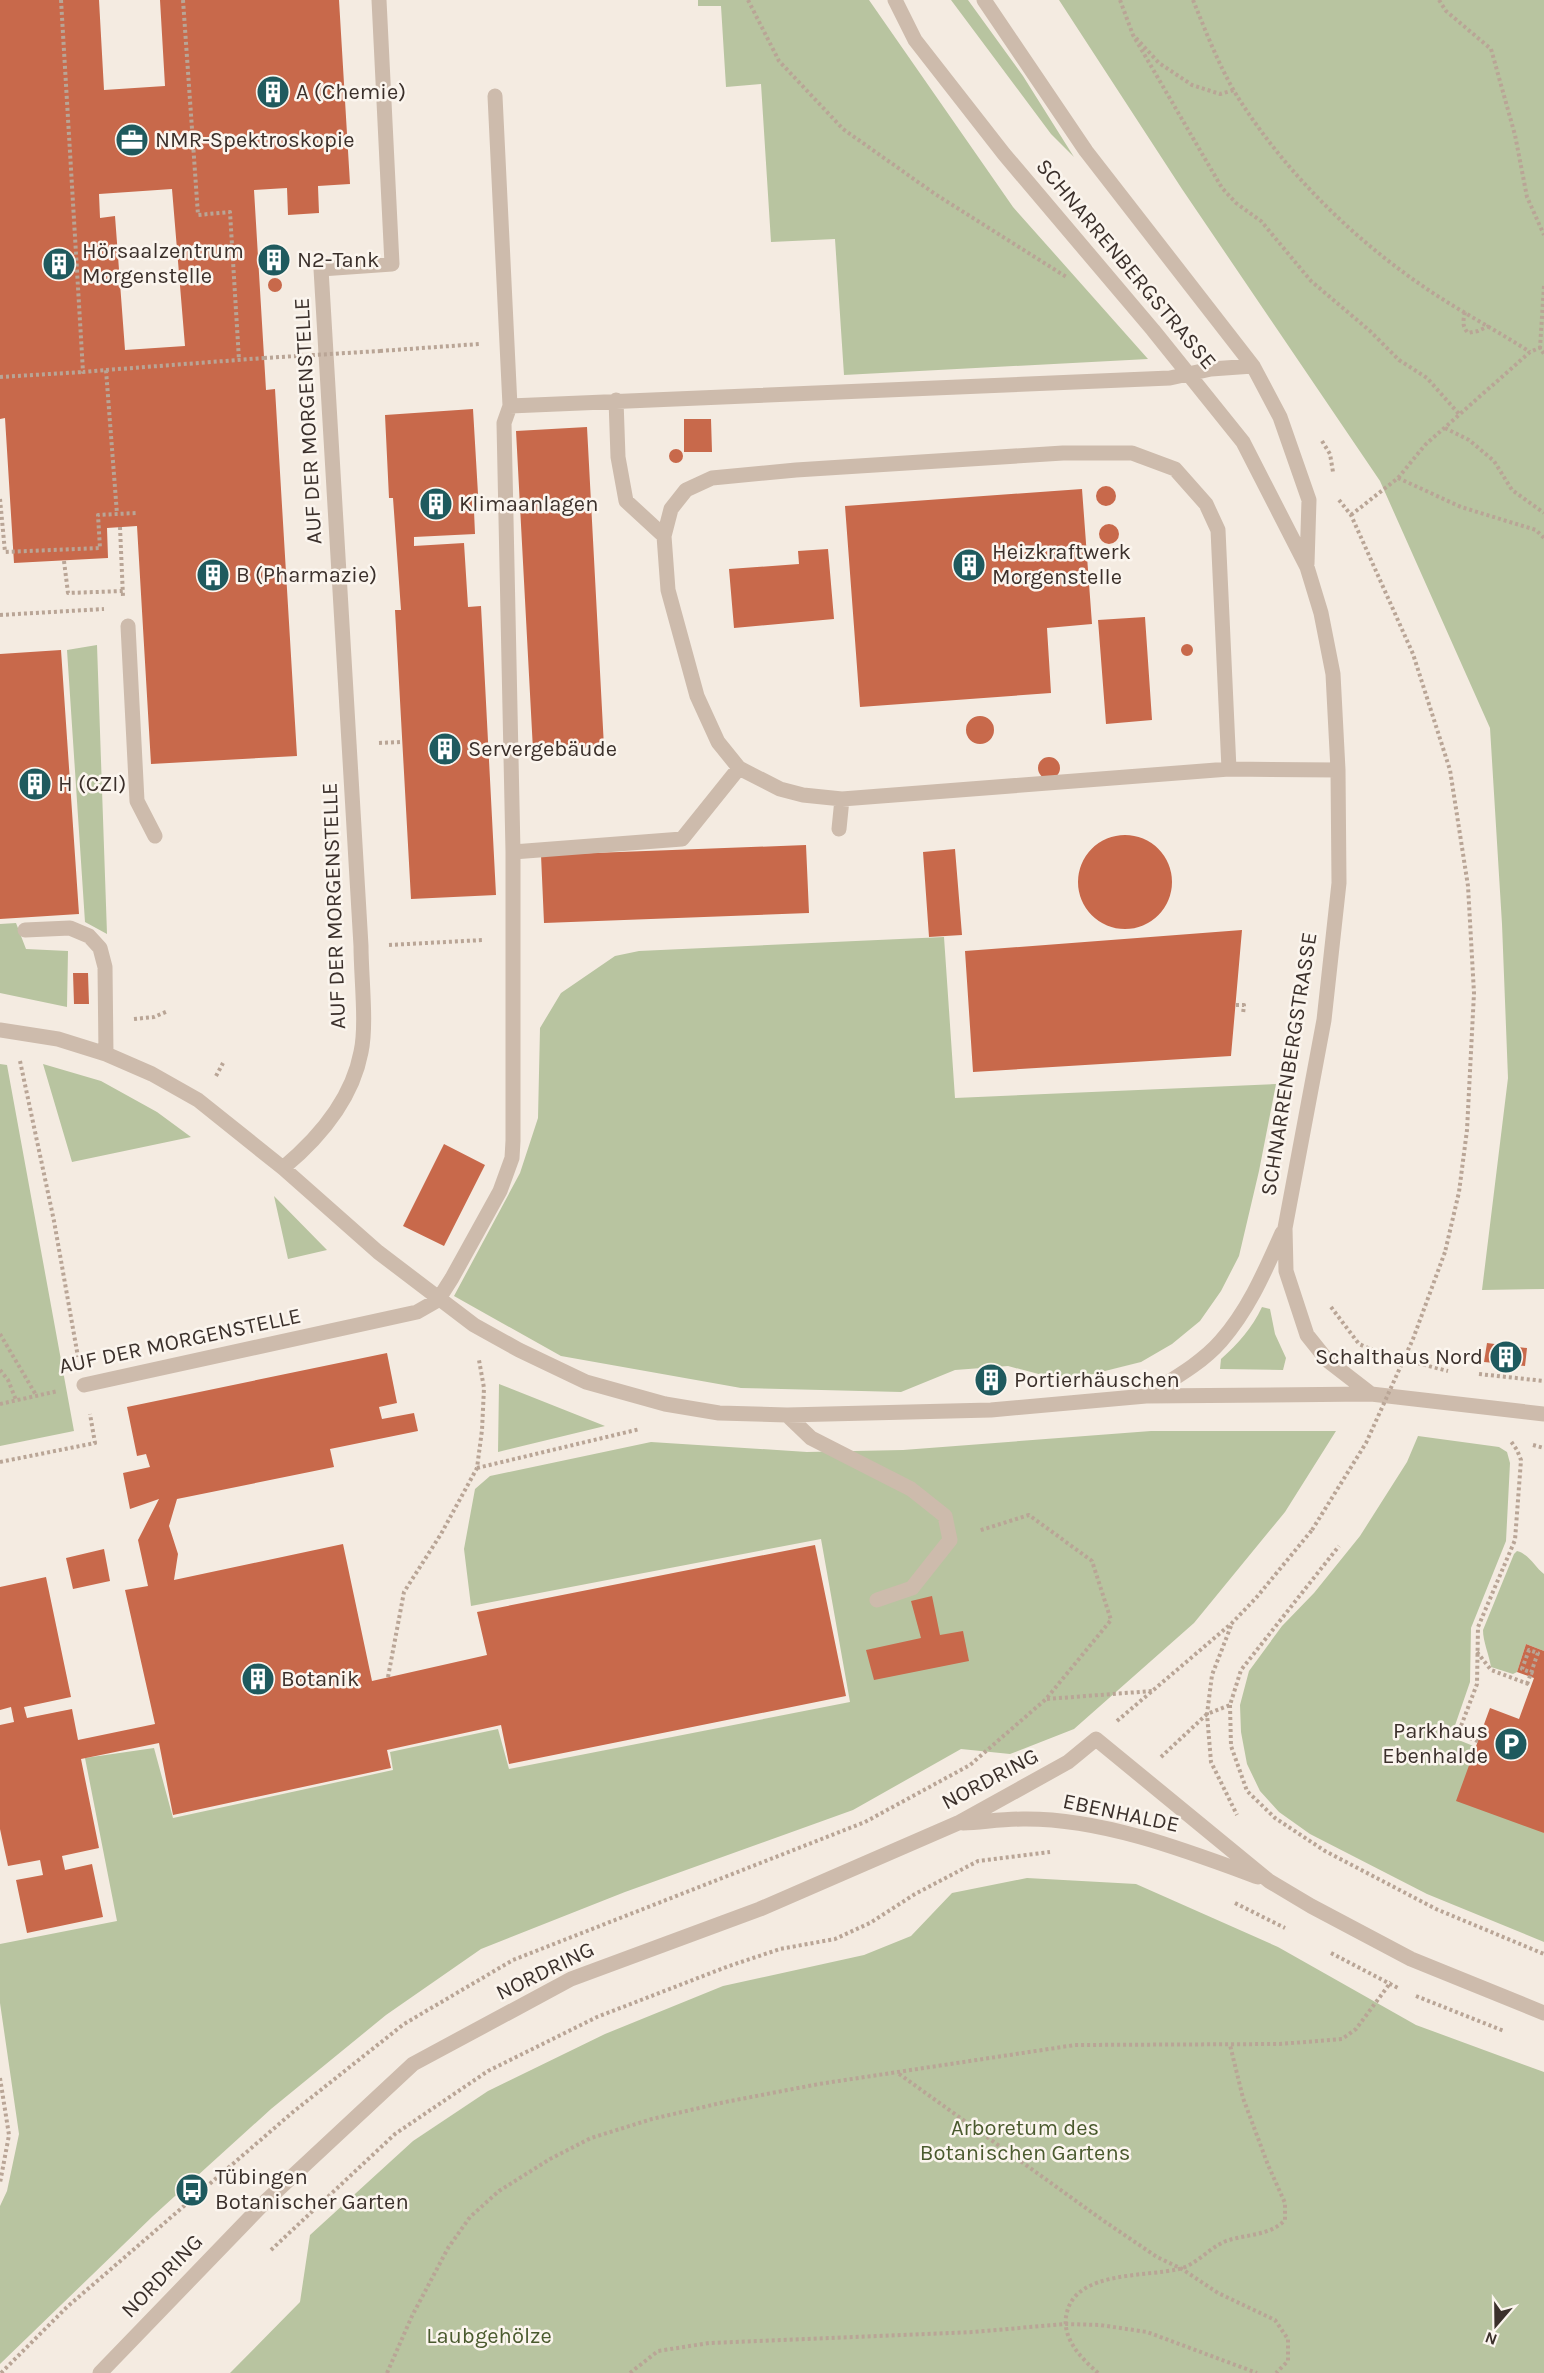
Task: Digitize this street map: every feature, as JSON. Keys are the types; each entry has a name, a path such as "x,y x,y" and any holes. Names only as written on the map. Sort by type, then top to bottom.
{"street":[{"name":"AUF DER MORGENSTELLE","path":"283,1168 303,1151 328,1123 345,1096 362,1051 361,946 321,269 393,264 379,0"},
{"name":"SCHNARRENBERGSTRASSE","path":"895,0 915,40 997,145 1243,442 1307,567 1322,613 1333,674 1338,770 1339,883 1324,1020 1285,1227 1286,1271 1307,1335 1326,1360 1371,1394"},
{"name":"SCHNARRENBERGSTRASSE","path":"984,0 1086,151 1253,366 1280,417 1309,500 1307,567"},
{"path":"438,1300 500,1191 512,1158 514,1130 513,852 504,423 510,406 495,96"},
{"path":"510,406 1170,378 1210,369 1253,366"},
{"path":"1170,378 1201,389"},
{"path":"616,400 618,458 626,501 664,536"},
{"path":"1229,769 1218,530 1206,504 1175,469 1132,453 1063,453 712,478 686,490 671,509 664,536 668,590 696,696 718,742 739,768 780,789 803,795 842,799 1229,769 1338,770"},
{"path":"128,626 137,801 155,836"},
{"path":"513,852 682,839 739,768"},
{"path":"839,829 842,799"},
{"path":"25,930 70,928 89,936 100,948 105,967 106,1054"},
{"path":"0,1030 58,1039 106,1054 152,1074 198,1100 283,1168 378,1252 438,1300 474,1325 586,1382 665,1404 719,1413 787,1415 991,1410 1146,1396 1371,1394 1544,1414"},
{"path":"1146,1396 1185,1371 1219,1343 1243,1312 1255,1291 1285,1227"},
{"name":"AUF DER MORGENSTELLE","path":"84,1385 417,1312 438,1300"},
{"path":"787,1415 811,1438 911,1488 945,1516 950,1540 912,1588 877,1600"},
{"name":"EBENHALDE","path":"1096,1739 1269,1881 1411,1959 1544,2013"},
{"name":"NORDRING","path":"100,2373 267,2200 413,2064 571,1979 760,1909 958,1823 1068,1762 1096,1739"},
{"name":"EBENHALDE","path":"958,1823 1024,1819 1086,1825 1170,1845 1269,1881"}],"path":[{"path":"61,0 83,372"},
{"path":"183,0 198,215 230,212 239,360"},
{"path":"748,0 780,61 843,129 935,194 1060,271 1068,279"},
{"path":"1120,0 1133,36 1222,188 1236,203 1261,221 1311,281 1400,360 1427,378 1459,414"},
{"path":"1193,0 1234,90 1291,168 1355,234 1435,294 1530,352"},
{"path":"1439,0 1446,11 1491,49 1515,135 1527,197 1544,235"},
{"path":"1133,36 1159,63 1192,85 1220,94 1234,90"},
{"path":"1544,286 1542,347 1544,354"},
{"path":"1465,312 1464,328 1468,333 1478,332 1490,326"},
{"path":"0,377 507,341"},
{"path":"1351,515 1398,478 1425,445 1459,414 1530,352 1542,347"},
{"path":"106,370 117,514"},
{"path":"1444,428 1469,440 1494,461 1512,490 1544,513"},
{"path":"1398,478 1461,507 1536,530 1544,538"},
{"path":"1096,1739 1232,1623 1256,1598 1312,1530 1366,1443 1413,1339 1445,1252 1459,1192 1467,1130 1474,993 1468,886 1450,770 1413,654 1351,515 1336,496"},
{"path":"0,500 5,552 100,548 98,515 136,513"},
{"path":"120,527 124,608"},
{"path":"64,561 68,593 123,591"},
{"path":"0,615 114,608"},
{"path":"104,609 104,620"},
{"path":"361,946 514,939"},
{"path":"1236,1005 1244,1005 1243,1014"},
{"path":"0,1462 95,1443 54,1221 18,1053"},
{"path":"213,1082 223,1063"},
{"path":"1327,1300 1336,1316 1359,1344 1382,1353 1458,1372"},
{"path":"0,1334 36,1395"},
{"path":"388,1677 404,1592 441,1534 477,1468 484,1388 478,1357 488,1361"},
{"path":"0,1370 8,1380 16,1400"},
{"path":"1468,1373 1544,1381"},
{"name":"AUF DER MORGENSTELLE","path":"0,1404 84,1385"},
{"path":"1371,1421 1382,1422"},
{"path":"477,1468 650,1427 639,1424"},
{"path":"1478,1741 1458,1734 1477,1684 1478,1627 1515,1540 1521,1460 1508,1437 1517,1439"},
{"path":"1526,1442 1544,1448"},
{"path":"950,1540 1029,1515 1092,1561 1111,1620 1046,1699 1152,1691"},
{"path":"1339,1546 1241,1671 1230,1705 1231,1746 1247,1791 1275,1818 1325,1851 1436,1909 1544,1954"},
{"path":"1232,1623 1212,1675 1207,1714 1211,1762 1240,1821"},
{"path":"1476,1652 1491,1670 1529,1684 1530,1676 1533,1669 1538,1653 1529,1650 1522,1669 1529,1672 1535,1674"},
{"path":"1142,1775 1207,1714 1230,1705"},
{"path":"272,2250 394,2134 488,2070 597,2017 717,1970 780,1949 835,1939 870,1923 915,1894 978,1861 1061,1851 1086,1825"},
{"path":"1230,1900 1288,1930"},
{"path":"1328,1952 1400,1989"},
{"path":"387,2373 412,2316 448,2248 470,2217 499,2191 550,2159 591,2138 652,2119 725,2102 819,2084 898,2074 1075,2045 1280,2044 1342,2039 1356,2029 1411,1959"},
{"path":"1410,1993 1513,2035"},
{"path":"1098,2373 1085,2362 1069,2338 1064,2324 1070,2301 1085,2287 1109,2280 1182,2269 1225,2242 1277,2228 1285,2220 1285,2203 1243,2098 1230,2045"},
{"path":"898,2074 1157,2257 1182,2269 1218,2293 1275,2320 1287,2339 1288,2361 1276,2373"},
{"path":"0,2078 9,2135 0,2182"},
{"path":"630,2373 658,2351 709,2343 950,2333 1064,2324 1100,2325 1147,2332 1257,2373"}],"green space":[{"path":"698,0 869,0 1013,207 1148,359 844,375 835,239 771,242 761,84 726,87 721,6 698,6"},
{"path":"951,0 968,0 1023,76 1074,157 1051,134"},
{"path":"1059,0 1544,0 1544,1289 1482,1290 1508,1078 1502,924 1490,728 1380,481 1182,189"},
{"path":"97,645 107,934 85,922 67,650"},
{"path":"16,923 26,949 68,951 67,1007 0,993 0,924"},
{"path":"944,937 955,1098 1276,1084 1239,1256 1221,1291 1200,1321 1172,1344 1141,1362 1065,1381 1008,1366 955,1370 901,1392 741,1388 561,1356 454,1296 520,1173 538,1118 540,1028 561,993 615,956 639,951"},
{"path":"0,1064 7,1065 74,1431 0,1446"},
{"path":"43,1064 101,1081 157,1112 191,1137 72,1162"},
{"path":"274,1196 327,1250 288,1259"},
{"path":"1262,1307 1270,1309 1275,1334 1286,1358 1283,1370 1220,1369 1221,1359 1244,1335"},
{"path":"499,1384 605,1426 498,1452"},
{"path":"1151,1431 1336,1431 1285,1512 1194,1623 1074,1729 1010,1754 961,1749 853,1810 625,1892 481,1949 386,2015 271,2109 153,2216 0,2364 0,2206 7,2191 19,2134 0,2003 0,1944 117,1921 85,1758 154,1748 173,1818 393,1770 390,1752 498,1729 509,1769 850,1702 821,1539 471,1606 464,1549 475,1489 490,1476 651,1442 807,1452 903,1450"},
{"path":"1418,1436 1499,1447 1507,1452 1510,1463 1506,1541 1471,1628 1470,1682 1451,1737 1476,1747 1544,1833 1544,1942 1427,1894 1310,1834 1279,1812 1260,1791 1247,1764 1241,1732 1240,1705 1249,1671 1282,1626 1314,1593 1360,1536 1407,1462"},
{"path":"1517,1551 1528,1558 1544,1574 1544,1651 1526,1644 1517,1672 1513,1674 1491,1667 1483,1630"},
{"name":"Arboretum des Botanischen Gartens","path":"1027,1878 1136,1884 1278,1947 1416,2025 1544,2072 1544,2373 230,2373 300,2302 310,2235 413,2141 488,2091 605,2034 723,1986 864,1955 911,1936 952,1893"}],"building":[{"path":"0,0 99,0 104,90 165,86 160,0 339,0 350,184 318,186 319,213 288,215 287,188 254,190 266,390 275,389 297,756 151,764 137,526 107,528 108,558 14,563 5,418 0,419","holes":["172,189 185,346 125,350 115,216 100,218 99,194"]},
{"name":"N2-Tank","path":"271,253 277,253 281,260 277,267 271,267 267,263 267,257"},
{"name":"N2-Tank","path":"272,278 278,278 282,285 278,292 272,292 268,288 268,282"},
{"name":"Servergebäude","path":"473,409 479,511 474,511 475,534 414,537 414,546 464,543 468,607 481,606 496,895 411,899 395,610 401,610 393,498 389,498 385,415"},
{"path":"684,419 711,419 712,452 684,452"},
{"path":"587,427 604,747 533,750 516,431"},
{"path":"673,449 679,449 683,456 679,463 673,463 669,459 669,453"},
{"path":"1102,486 1110,486 1116,492 1116,500 1110,506 1102,506 1096,500 1096,492"},
{"name":"Heizkraftwerk Morgenstelle","path":"1082,489 1092,624 1047,628 1051,693 860,707 845,506"},
{"path":"1105,524 1113,524 1119,530 1119,538 1113,544 1105,544 1099,538 1099,530"},
{"path":"828,549 834,619 734,628 729,569 799,564 798,551"},
{"path":"1145,617 1152,720 1106,724 1098,620"},
{"path":"1189,644 1193,650 1189,656 1185,656 1181,648"},
{"name":"H (CZI)","path":"61,650 79,914 0,919 0,654"},
{"path":"980,716 990,720 994,730 990,740 980,744 970,740 966,730 970,720"},
{"path":"1049,757 1057,760 1060,768 1057,776 1049,779 1041,776 1038,768 1041,760"},
{"path":"1125,835 1143,838 1158,849 1169,864 1172,882 1169,900 1158,915 1143,926 1125,929 1107,926 1092,915 1081,900 1078,882 1081,864 1092,849 1107,838"},
{"path":"806,845 809,913 544,923 541,855"},
{"path":"955,849 962,935 929,937 923,852"},
{"path":"1242,930 1231,1056 973,1072 965,951"},
{"path":"73,973 88,973 89,1004 74,1004"},
{"path":"444,1144 485,1165 444,1246 403,1226"},
{"name":"Schalthaus Nord","path":"1487,1343 1527,1348 1525,1366 1484,1362"},
{"path":"387,1353 397,1403 379,1407 382,1419 414,1413 418,1431 330,1449 334,1467 177,1499 169,1526 178,1554 174,1580 343,1544 372,1681 487,1655 477,1612 815,1545 846,1696 509,1764 501,1725 387,1750 391,1768 173,1815 159,1743 81,1759 99,1848 62,1856 65,1870 92,1864 103,1917 27,1933 16,1880 43,1875 40,1860 8,1866 0,1829 0,1725 14,1722 11,1707 0,1710 0,1587 46,1577 71,1697 24,1707 27,1718 72,1709 78,1740 155,1724 125,1590 148,1586 138,1540 159,1499 130,1509 123,1473 150,1467 146,1454 137,1456 127,1407"},
{"name":"Portierhäuschen","path":"1002,1372 1004,1387 979,1389 978,1374"},
{"path":"104,1549 110,1581 73,1589 66,1558"},
{"path":"932,1596 940,1635 963,1631 969,1661 874,1680 866,1650 921,1638 911,1601"},
{"name":"Parkhaus Ebenhalde","path":"1526,1644 1544,1651 1544,1833 1456,1801 1490,1708 1519,1719 1534,1678 1517,1672"}],"place":[{"name":"A (Chemie)","path":"273,92"},
{"name":"NMR-Spektroskopie","path":"132,140"},
{"name":"N2-Tank","path":"274,260"},
{"name":"Hörsaalzentrum Morgenstelle","path":"59,264"},
{"name":"Klimaanlagen","path":"436,504"},
{"name":"Heizkraftwerk Morgenstelle","path":"969,565"},
{"name":"B (Pharmazie)","path":"213,575"},
{"name":"Servergebäude","path":"445,749"},
{"name":"H (CZI)","path":"35,784"},
{"name":"Schalthaus Nord","path":"1506,1357"},
{"name":"Portierhäuschen","path":"991,1380"},
{"name":"Botanik","path":"258,1679"},
{"name":"Parkhaus Ebenhalde","path":"1511,1744"},
{"name":"Tübingen Botanischer Garten","path":"192,2190"}],"park label":[{"name":"Laubgehölze","path":"489,2336"}]}
